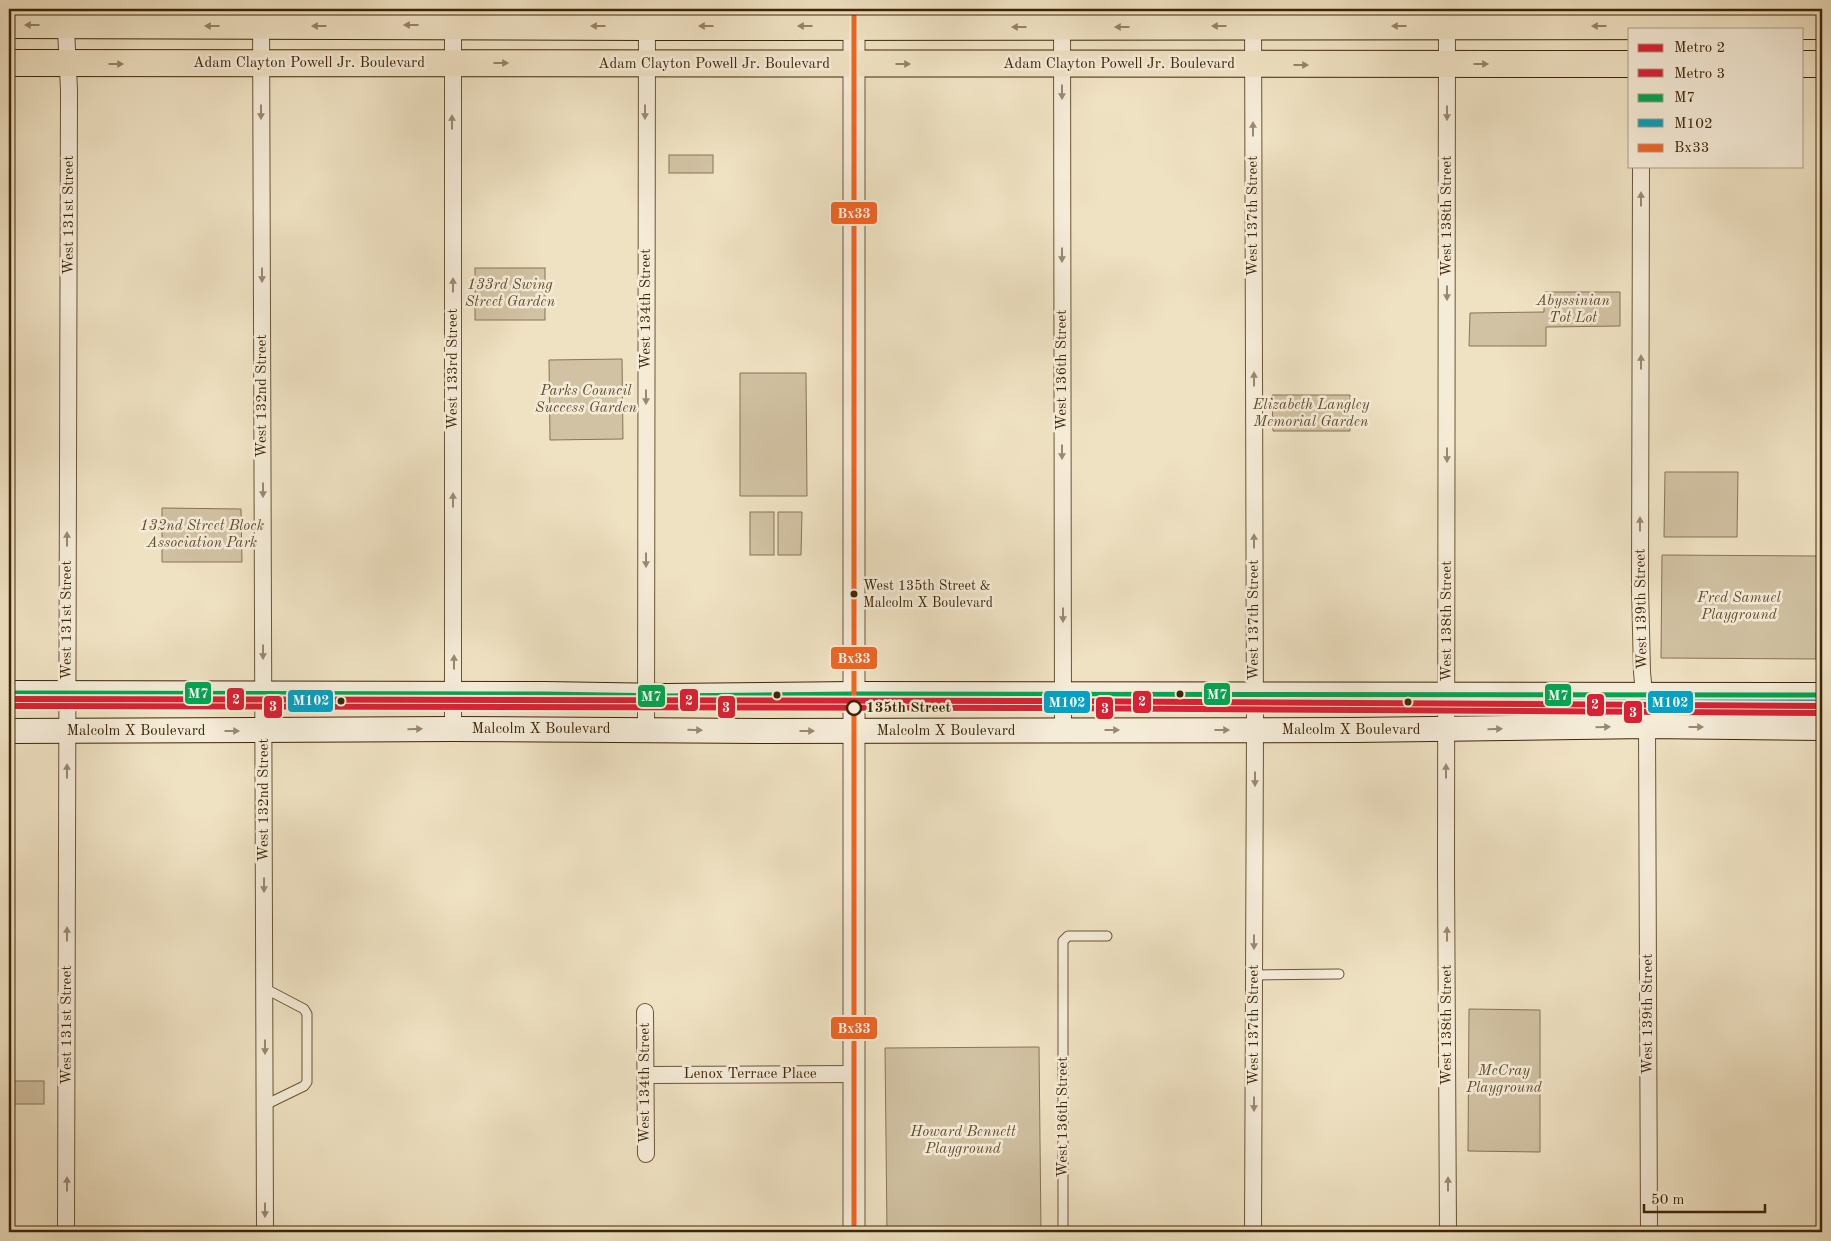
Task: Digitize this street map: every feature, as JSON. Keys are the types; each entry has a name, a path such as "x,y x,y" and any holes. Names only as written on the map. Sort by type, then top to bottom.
{"main road":[{"path":"9,25 65,17 1253,18 1349,22 1448,17 1545,21 1735,22 1822,26"},
{"name":"Adam Clayton Powell Jr. Boulevard","path":"9,64 1628,64"},
{"path":"1804,64 1822,64"},
{"path":"9,693 666,696 854,694 1822,695"},
{"name":"Malcolm X Boulevard","path":"9,731 454,729 1255,730 1647,726 1822,728"}],"street":[{"name":"West 131st Street","path":"65,17 69,100 66,1232"},
{"name":"West 133rd Street","path":"453,17 454,729"},
{"name":"West 138th Street","path":"1448,17 1448,1232"},
{"name":"West 132nd Street","path":"261,18 265,1232"},
{"name":"West 134th Street","path":"646,729 647,18"},
{"path":"854,18 854,1232"},
{"name":"West 136th Street","path":"1062,18 1063,730"},
{"name":"West 137th Street","path":"1253,18 1255,730 1253,1232"},
{"name":"West 139th Street","path":"1641,168 1640,589 1647,726 1650,1232"},
{"name":"West 134th Street","path":"645,1012 646,1154"},
{"name":"Lenox Terrace Place","path":"645,1075 855,1074"}],"lane":[{"name":"West 136th Street","path":"1063,1232 1063,941 1068,936 1107,936"},
{"path":"1254,975 1339,974"},
{"path":"264,988 304,1009 307,1014 307,1082 304,1086 265,1105"}],"green space":[{"path":"669,155 713,155 713,173 669,173"},
{"name":"133rd Swing Street Garden","path":"475,268 545,268 545,320 475,320"},
{"name":"Abyssinian Tot Lot","path":"1544,292 1620,292 1620,326 1546,327 1546,346 1469,346 1470,313 1544,312"},
{"name":"Parks Council Success Garden","path":"622,359 623,439 550,440 549,360"},
{"path":"740,373 806,373 807,496 740,496"},
{"name":"Elizabeth Langley Memorial Garden","path":"1272,395 1350,395 1350,431 1273,431"},
{"path":"1665,472 1738,472 1737,537 1664,537"},
{"name":"132nd Street Block Association Park","path":"162,508 241,509 242,562 162,562"},
{"path":"750,512 774,512 774,555 750,555"},
{"path":"778,512 802,512 801,555 778,555"},
{"name":"Fred Samuel Playground","path":"1662,555 1817,556 1816,659 1661,658"},
{"name":"McCray Playground","path":"1469,1009 1540,1010 1540,1152 1468,1151"},
{"name":"Howard Bennett Playground","path":"1039,1047 1041,1232 887,1232 885,1048"},
{"path":"9,1081 44,1081 44,1104 9,1104"}],"metro line":[{"name":"2","path":"9,699 1047,701 1822,706"},
{"name":"3","path":"9,706 1047,708 1822,713"}],"transit line":[{"name":"Bx33","path":"854,9 854,1232"},
{"name":"M7","path":"9,693 666,696 854,694 1822,695"},
{"name":"M102","path":"9,700 666,703 1822,702"}],"place":[{"name":"West 135th Street & Malcolm X Boulevard","path":"854,594"},
{"name":"135th Street","path":"854,708"}]}
